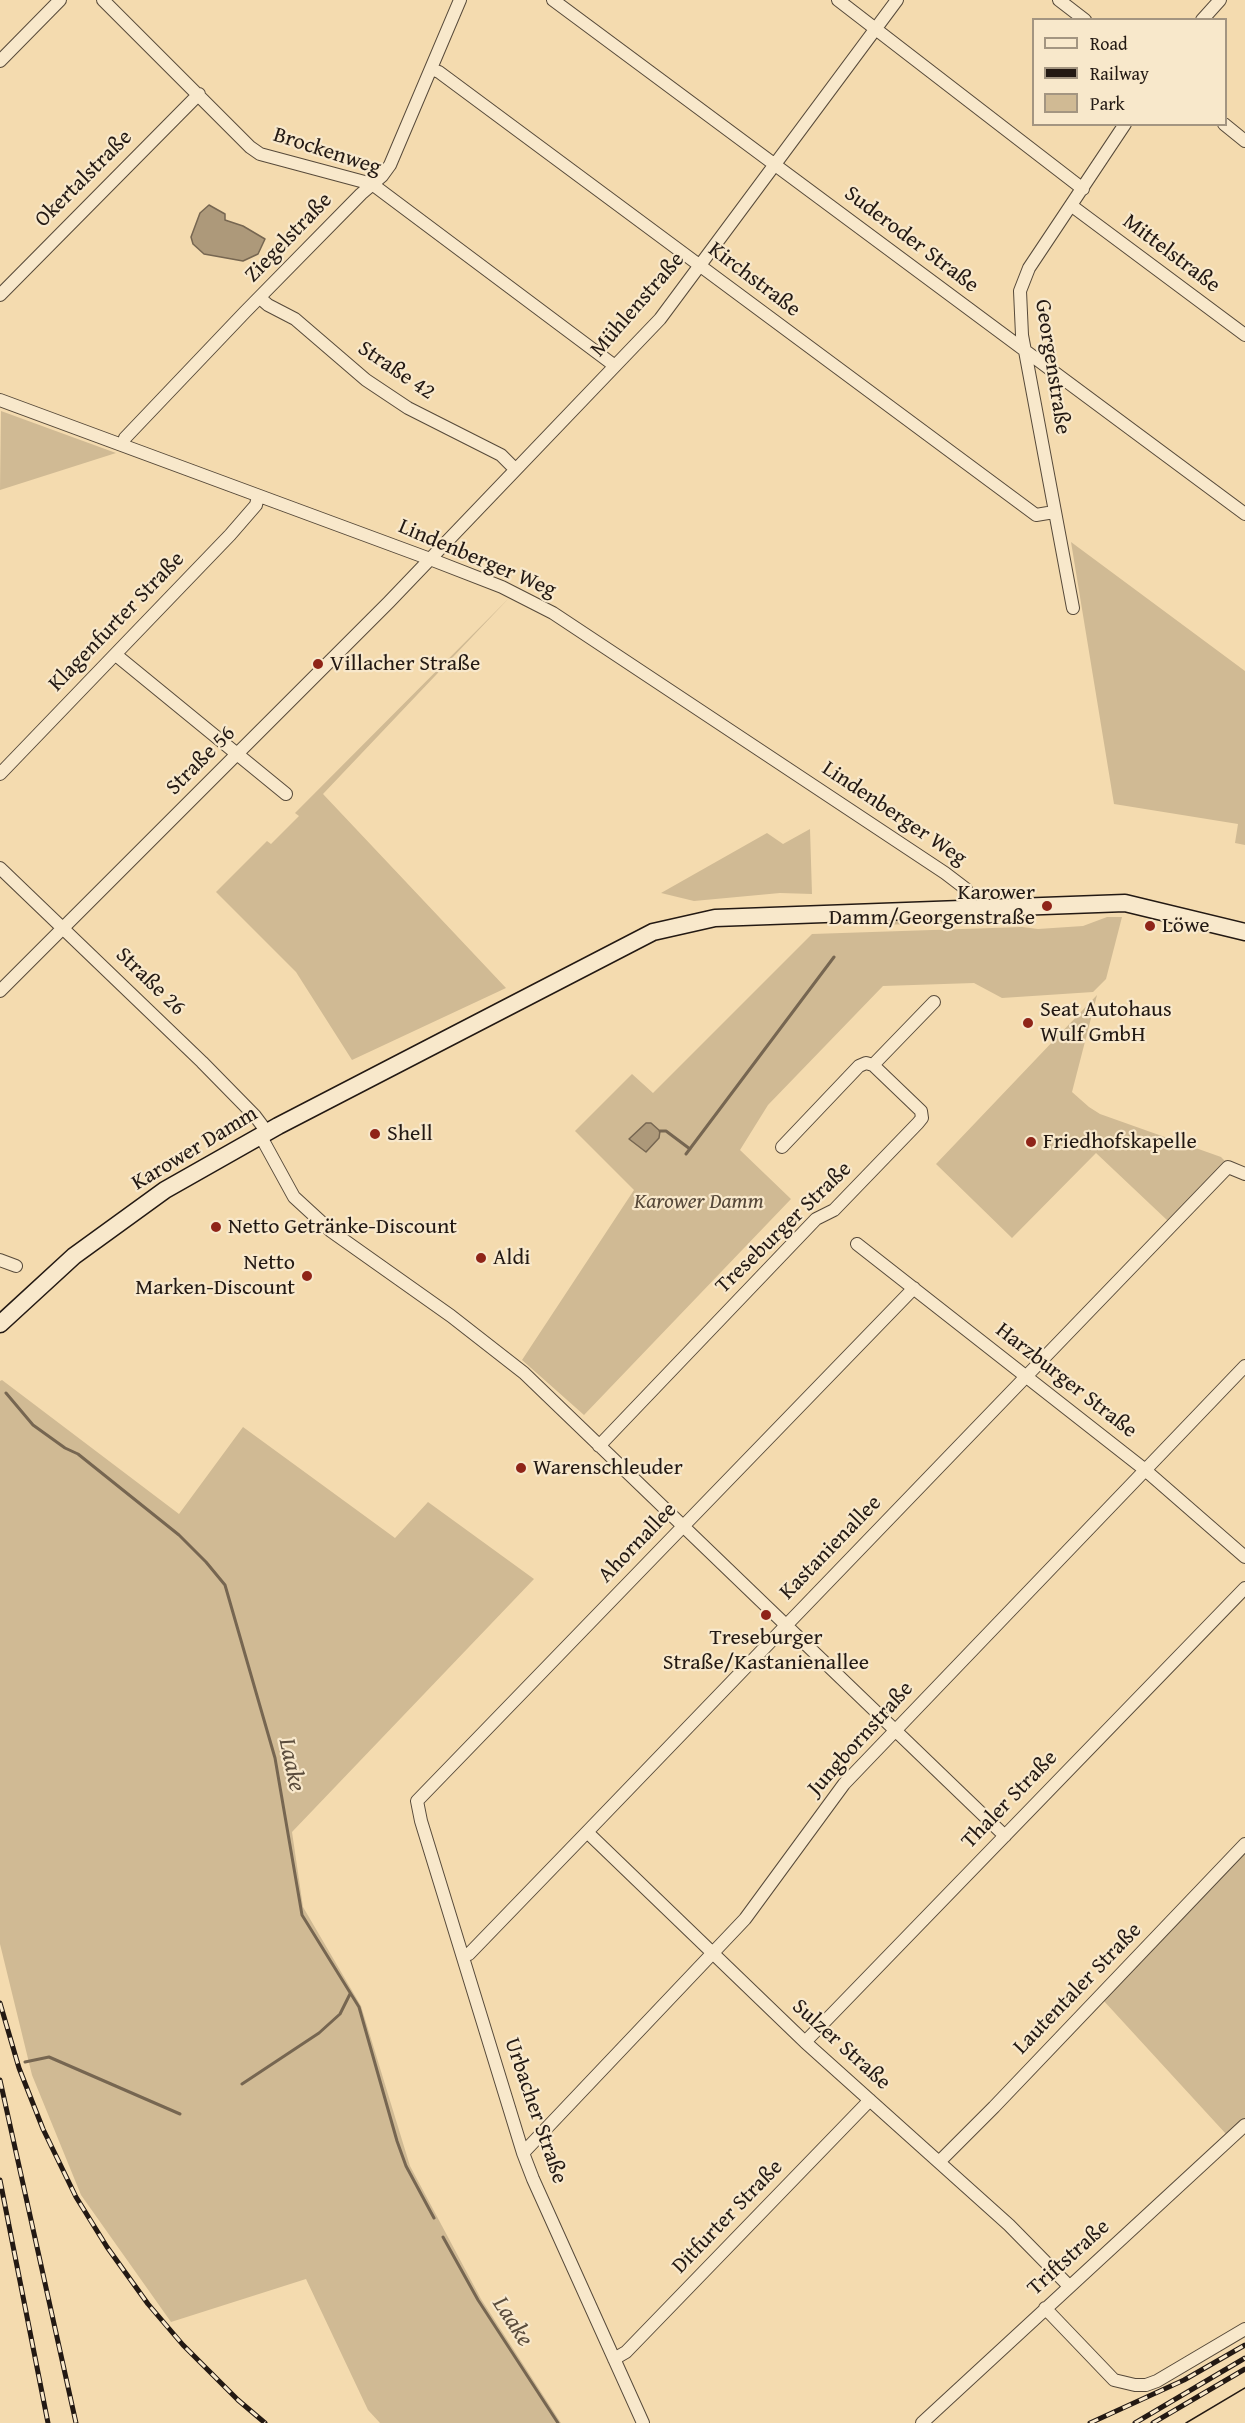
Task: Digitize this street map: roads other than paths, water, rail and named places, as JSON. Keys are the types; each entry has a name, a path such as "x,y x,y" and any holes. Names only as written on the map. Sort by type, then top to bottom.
{"main road":[{"name":"Karower Damm","path":"0,1324 74,1256 165,1190 263,1133 652,932 715,918 1125,903 1245,932"}],"street":[{"path":"0,61 60,0"},
{"name":"Brockenweg","path":"104,0 250,147 260,154 372,184 615,366"},
{"name":"Ziegelstraße","path":"122,445 125,438 390,165 460,0"},
{"name":"Suderoder Straße","path":"553,0 1245,514"},
{"path":"838,0 1083,189"},
{"name":"Mühlenstraße","path":"430,559 660,319 897,0"},
{"path":"1059,0 1082,18"},
{"path":"1204,18 1220,0"},
{"name":"Kirchstraße","path":"431,69 439,72 1036,515 1054,512"},
{"name":"Okertalstraße","path":"0,295 199,94"},
{"name":"Georgenstraße","path":"1073,608 1054,512 1019,302 1022,282 1124,126"},
{"path":"1226,126 1245,141"},
{"name":"Mittelstraße","path":"1072,206 1245,335"},
{"name":"Straße 42","path":"260,298 268,305 295,319 366,380 408,408 501,455 515,469"},
{"name":"Lindenberger Weg","path":"0,400 430,559 501,587 554,613 945,873 966,890 970,910"},
{"name":"Klagenfurter Straße","path":"0,774 230,535 256,505 258,496"},
{"name":"Straße 56","path":"0,991 430,559"},
{"path":"116,654 286,794"},
{"name":"Straße 26","path":"0,868 211,1071 255,1116 263,1133"},
{"path":"782,1147 859,1066 866,1063 873,1065 934,1002"},
{"name":"Treseburger Straße","path":"599,1446 816,1219 834,1210 922,1118 921,1111 873,1065"},
{"path":"263,1133 294,1197 331,1232 451,1316 516,1367 1005,1836"},
{"name":"Kastanienallee","path":"463,1956 469,1954 1228,1167 1245,1174"},
{"name":"Harzburger Straße","path":"857,1244 1144,1469 1245,1557"},
{"path":"0,1260 16,1266"},
{"name":"Ahornallee","path":"417,1801 914,1288"},
{"name":"Jungbornstraße","path":"523,2153 745,1919 844,1784 1245,1366"},
{"name":"Thaler Straße","path":"805,2042 1245,1588"},
{"name":"Urbacher Straße","path":"417,1801 421,1821 523,2153 643,2423"},
{"name":"Sulzer Straße","path":"587,1832 805,2042 940,2161 1009,2225 1069,2286"},
{"name":"Lautentaler Straße","path":"940,2161 1245,1844"},
{"name":"Ditfurter Straße","path":"614,2359 626,2352 870,2100"},
{"name":"Triftstraße","path":"922,2423 1245,2125"},
{"path":"1045,2308 1114,2380 1135,2385 1146,2385 1157,2381 1245,2329"}],"waterway":[{"path":"686,1154 834,957"},
{"path":"660,1131 666,1131 690,1149"},
{"name":"Laake","path":"6,1393 33,1425 65,1448 78,1454 179,1535 225,1585 275,1758 302,1915 359,2007 397,2141 406,2166 434,2218"},
{"path":"242,2084 319,2033 340,2014 350,1994"},
{"path":"25,2062 49,2057 180,2114"},
{"name":"Laake","path":"443,2237 478,2300 558,2423"}],"tram line":[{"path":"1186,2423 1245,2388"}],"railway":[{"path":"0,2003 19,2068 43,2129 76,2197 107,2247 148,2304 183,2345 238,2400 265,2423"},
{"path":"0,2080 76,2423"},
{"path":"0,2180 48,2423"},
{"path":"1090,2423 1184,2380 1245,2345"},
{"path":"1135,2423 1245,2358"},
{"path":"1153,2423 1245,2369"}],"place":[{"name":"Villacher Straße","path":"318,664"},
{"name":"Karower Damm/Georgenstraße","path":"1047,906"},
{"name":"Löwe","path":"1150,926"},
{"name":"Seat Autohaus Wulf GmbH","path":"1028,1023"},
{"name":"Shell","path":"375,1134"},
{"name":"Friedhofskapelle","path":"1031,1142"},
{"name":"Netto Getränke-Discount","path":"216,1227"},
{"name":"Aldi","path":"481,1258"},
{"name":"Netto Marken-Discount","path":"307,1276"},
{"name":"Warenschleuder","path":"521,1468"},
{"name":"Treseburger Straße/Kastanienallee","path":"766,1615"}]}
